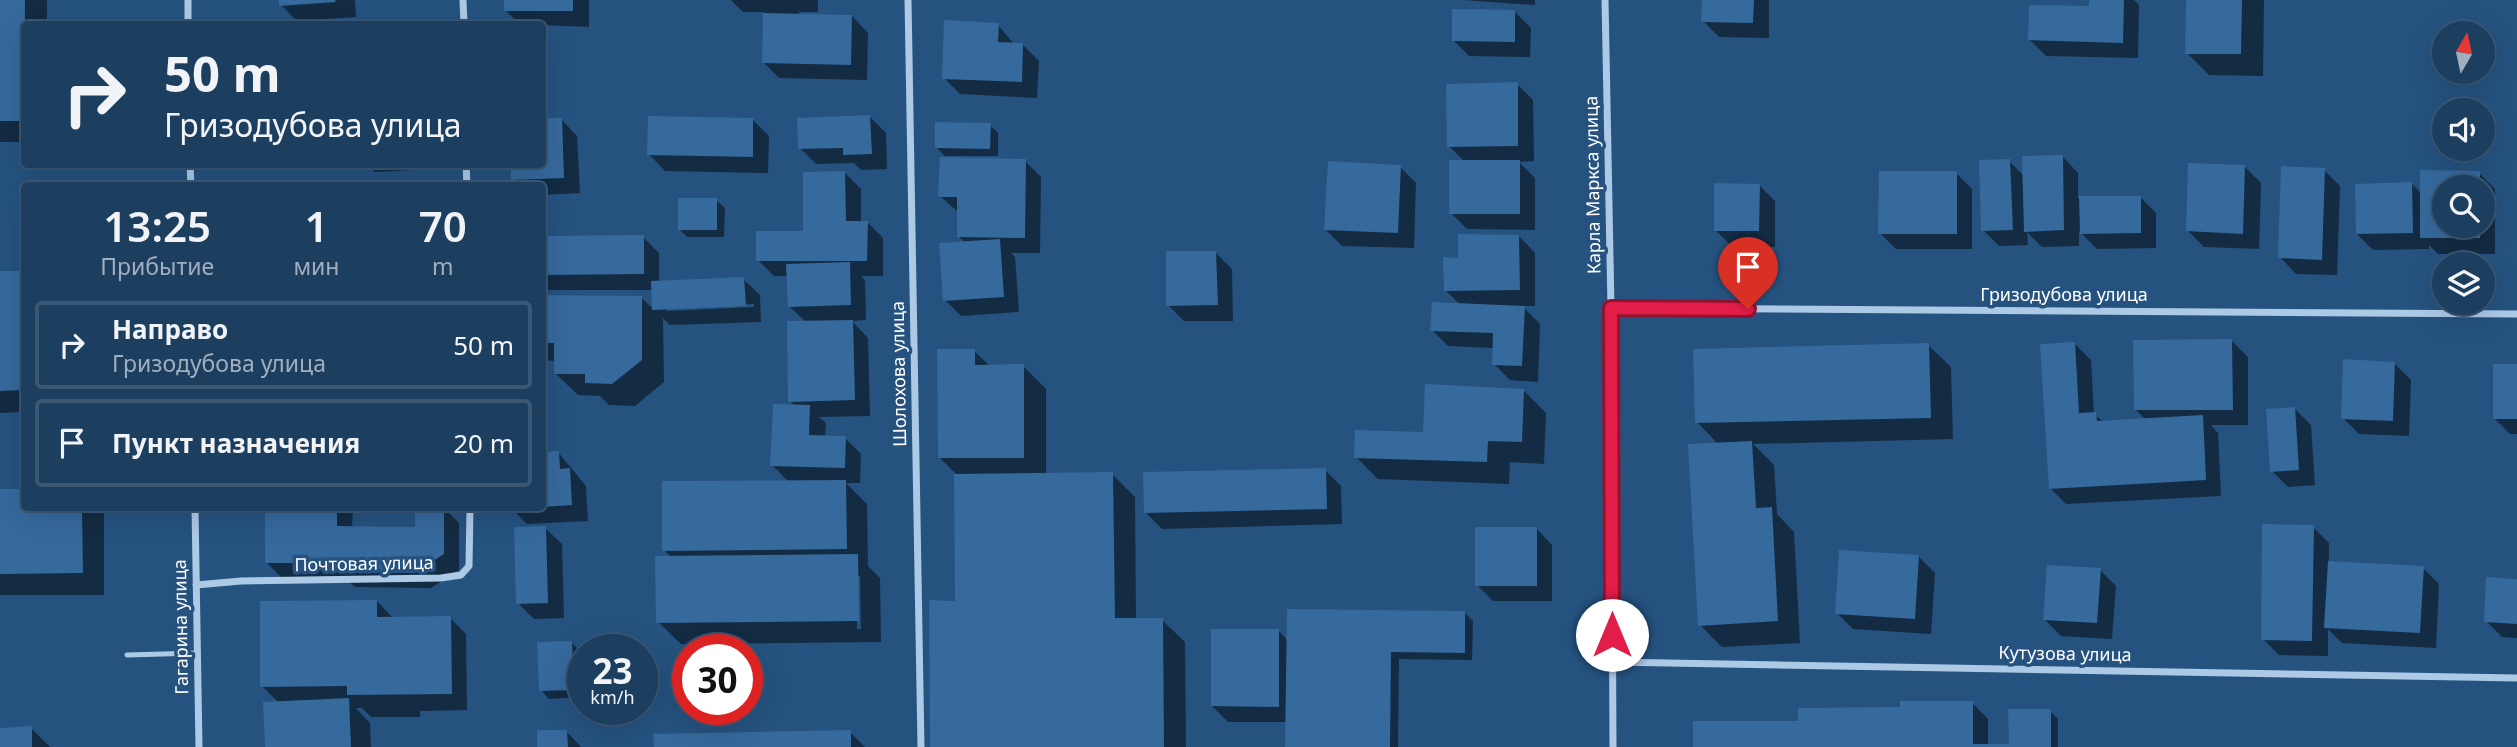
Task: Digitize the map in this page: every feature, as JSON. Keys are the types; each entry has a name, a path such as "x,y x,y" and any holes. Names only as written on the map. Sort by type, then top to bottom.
{"street":[{"path":"188,0 188,21"},
{"path":"463,0 464,21"},
{"name":"Шолохова улица","path":"908,0 921,747"},
{"name":"Карла Маркса улица","path":"1605,0 1611,308 1613,747"},
{"name":"Гризодубова улица","path":"1611,308 2517,314"},
{"name":"Гагарина улица","path":"195,511 199,747"},
{"name":"Почтовая улица","path":"197,585 241,581 441,578 461,575 469,566 470,511"},
{"name":"Кутузова улица","path":"1612,662 2517,678"}],"lane":[{"path":"127,654 198,653"}],"building":[{"path":"0,0 25,0 25,21 21,21 21,121 0,121"},
{"path":"279,0 335,0 336,2 279,6"},
{"path":"504,0 573,0 573,11 504,11"},
{"path":"1702,0 1754,0 1753,23 1701,22"},
{"path":"2089,0 2124,0 2123,43 2028,40 2029,5 2089,6"},
{"path":"2186,0 2242,0 2241,54 2185,54"},
{"path":"1452,9 1515,10 1515,42 1452,41"},
{"path":"763,13 852,15 851,65 762,63"},
{"path":"944,20 999,23 998,42 1023,43 1022,82 942,79"},
{"path":"1518,82 1518,146 1447,147 1446,84"},
{"path":"870,115 872,154 843,155 843,148 798,149 797,118"},
{"path":"648,116 753,118 753,157 647,155"},
{"path":"546,118 562,118 564,178 511,180 511,168 546,168"},
{"path":"935,122 991,123 990,149 935,148"},
{"path":"2063,155 2064,230 2024,232 2022,156"},
{"path":"940,157 1026,159 1025,238 957,237 957,197 938,197"},
{"path":"2010,159 2013,230 1981,231 1979,160"},
{"path":"1449,160 1520,160 1520,214 1449,214"},
{"path":"1328,161 1401,165 1398,233 1324,230"},
{"path":"2188,163 2245,165 2243,234 2186,231"},
{"path":"2281,166 2325,168 2322,260 2278,258"},
{"path":"2420,170 2480,171 2480,175 2432,175 2432,238 2420,238"},
{"path":"845,171 846,221 868,221 867,261 756,261 756,231 803,231 803,172"},
{"path":"1879,171 1957,171 1957,234 1878,234"},
{"path":"2412,182 2413,233 2356,234 2355,184"},
{"path":"1714,183 1760,184 1759,231 1714,231"},
{"path":"2079,196 2141,196 2141,233 2080,234"},
{"path":"678,198 717,198 717,230 678,230"},
{"path":"1458,234 1519,235 1520,290 1444,291 1443,257 1458,258"},
{"path":"644,235 644,274 546,275 546,236"},
{"path":"1000,239 1004,297 943,301 939,243"},
{"path":"1166,251 1216,251 1218,305 1166,306"},
{"path":"850,262 851,305 788,307 786,264"},
{"path":"0,271 21,271 21,390 0,391"},
{"path":"744,277 746,306 652,310 651,281"},
{"path":"546,295 642,296 642,360 612,384 585,383 585,374 554,374 554,343 546,343"},
{"path":"1432,302 1525,306 1522,366 1492,365 1493,333 1430,331"},
{"path":"853,320 855,400 788,402 787,321"},
{"path":"2232,339 2233,410 2134,410 2133,340"},
{"path":"2075,342 2079,413 2096,412 2097,421 2203,415 2206,480 2049,489 2040,344"},
{"path":"1929,343 1931,418 1695,423 1693,349"},
{"path":"937,349 975,349 975,365 1024,364 1024,458 938,458"},
{"path":"2343,359 2395,362 2393,421 2341,419"},
{"path":"2493,364 2517,364 2517,419 2493,419"},
{"path":"1425,384 1524,389 1522,442 1488,441 1487,462 1354,458 1355,430 1423,432"},
{"path":"773,404 810,405 809,435 846,436 845,468 770,466"},
{"path":"2295,407 2299,470 2270,472 2266,409"},
{"path":"1752,441 1756,508 1772,507 1778,621 1698,626 1688,444"},
{"path":"559,451 560,469 570,468 572,505 546,507 546,452"},
{"path":"1326,468 1327,509 1144,513 1143,472"},
{"path":"1113,472 1115,618 1163,618 1164,747 930,747 929,600 955,601 954,474"},
{"path":"846,480 847,549 662,551 662,481"},
{"path":"0,489 21,489 21,511 82,511 83,573 0,574"},
{"path":"265,511 337,511 337,526 415,527 415,511 444,511 444,554 414,573 337,572 337,563 265,563"},
{"path":"2262,524 2314,525 2312,641 2261,640"},
{"path":"546,526 548,603 516,604 514,527"},
{"path":"1475,527 1537,527 1537,586 1475,586"},
{"path":"1839,550 1919,555 1915,619 1835,614"},
{"path":"858,554 859,621 656,623 655,556"},
{"path":"2328,561 2424,566 2420,633 2324,628"},
{"path":"2047,565 2101,568 2097,623 2043,620"},
{"path":"2486,577 2517,579 2517,624 2484,622"},
{"path":"377,600 377,617 451,616 452,694 347,695 347,686 260,687 260,601"},
{"path":"1287,609 1465,611 1465,653 1391,652 1390,747 1285,747"},
{"path":"1211,629 1279,629 1279,707 1211,706"},
{"path":"567,641 567,690 539,691 537,642"},
{"path":"349,698 351,747 265,747 263,702"},
{"path":"1900,701 1973,701 1973,744 2009,744 2008,709 2051,709 2051,747 1693,747 1693,721 1798,721 1798,708 1900,707"},
{"path":"32,726 32,747 0,747 0,728"},
{"path":"537,730 567,730 568,747 537,747"},
{"path":"851,730 851,747 654,747 653,734"}],"route":[{"path":"1612,635 1611,308 1748,309"}]}
